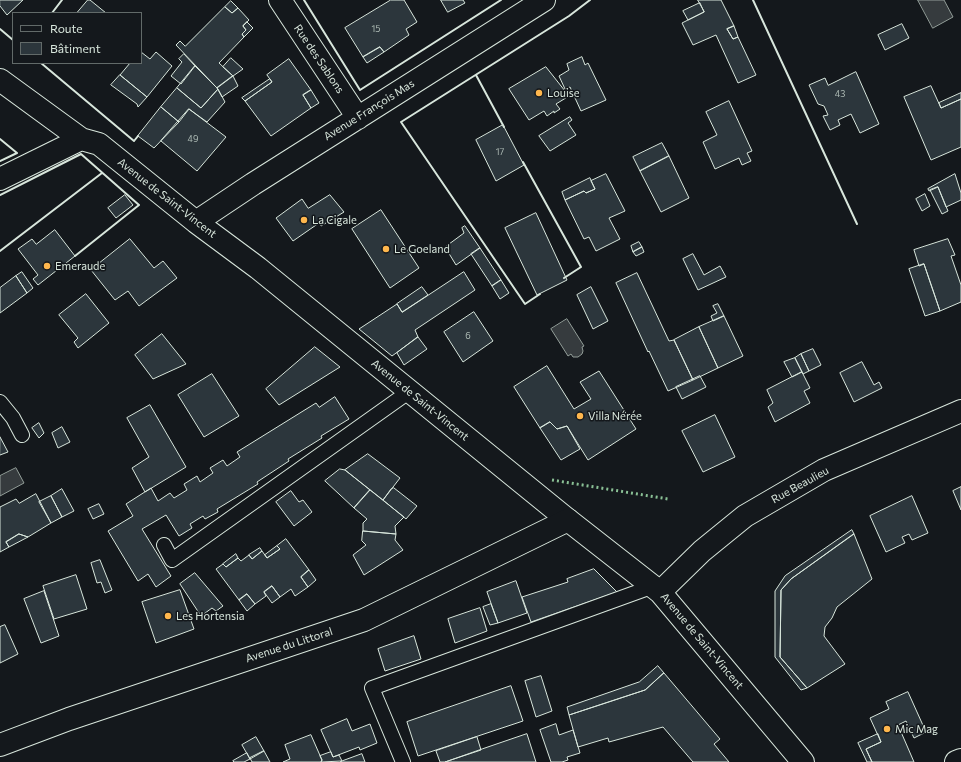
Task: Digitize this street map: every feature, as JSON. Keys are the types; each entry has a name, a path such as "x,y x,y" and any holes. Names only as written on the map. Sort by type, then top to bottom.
{"street":[{"name":"Rue des Sablons","path":"280,0 358,118"},
{"name":"Avenue François Mas","path":"196,222 253,184 544,0"},
{"name":"Avenue de Saint-Vincent","path":"0,80 81,139 99,144 196,222 258,268 568,520 657,589 803,762"},
{"path":"0,179 81,139"},
{"name":"Rue Beaulieu","path":"657,589 745,516 824,470 961,411"},
{"name":"Avenue du Littoral","path":"0,745 69,719 364,620 568,520"},
{"path":"956,762 961,760"}],"lane":[{"path":"164,545 172,560 410,391"},
{"path":"0,402 13,418 22,435"},
{"path":"403,762 372,688 657,589"}],"shaded area":[{"path":"918,0 944,0 953,17 933,28"},
{"path":"567,319 584,346 582,347 582,354 578,357 573,357 571,354 568,356 551,329"},
{"path":"16,468 24,483 0,496 0,476"}],"building":[{"path":"0,0 23,0 7,15 0,6"},
{"path":"88,0 90,0 105,12 78,12"},
{"path":"391,0 404,0 417,22 406,29 409,35 384,52 380,47 363,57 345,28"},
{"path":"441,0 463,0 465,3 448,12"},
{"path":"698,0 721,0 734,26 727,29 733,39 738,37 756,75 738,83 716,35 693,45 682,23 704,12"},
{"path":"231,1 238,8 232,13 225,7"},
{"path":"700,3 704,12 688,20 683,11"},
{"path":"225,7 232,13 238,8 249,20 243,26 246,30 242,34 244,37 219,63 233,76 217,88 176,45 180,41 185,46"},
{"path":"247,22 253,28 244,37 242,34 246,30 243,26"},
{"path":"902,24 909,38 885,50 878,35"},
{"path":"734,26 738,37 733,39 727,29"},
{"path":"380,47 384,52 367,63 363,57"},
{"path":"156,52 172,66 147,97 120,75 129,64 142,64 142,53 150,59"},
{"path":"184,54 195,66 181,84 171,76 182,62 179,59"},
{"path":"582,57 585,65 588,63 606,100 581,111 570,87 565,89 559,76 569,70 567,64"},
{"path":"231,58 243,69 233,76 223,67"},
{"path":"289,59 311,90 303,95 311,108 271,136 245,101 272,82 267,75"},
{"path":"195,66 218,89 201,108 177,88"},
{"name":"Louise","path":"546,67 569,96 556,104 560,109 554,113 554,111 547,116 544,111 529,120 509,89"},
{"path":"856,72 879,124 860,133 851,114 838,120 840,125 830,130 823,116 828,115 824,106 818,104 809,85 825,78 828,85"},
{"path":"120,75 147,97 138,107 137,104 111,85"},
{"path":"233,76 238,86 222,97 217,88"},
{"path":"270,79 272,82 245,101 242,98"},
{"path":"931,86 941,108 961,99 961,147 931,160 904,97"},
{"path":"177,88 201,108 218,89 225,102 207,122 189,109 179,122 161,107"},
{"path":"311,90 319,103 311,108 303,95"},
{"path":"961,93 961,99 941,108 939,103"},
{"path":"729,101 752,151 747,153 751,161 742,165 739,158 715,169 703,142 717,135 706,112"},
{"path":"161,107 179,122 154,148 138,136"},
{"path":"189,109 226,137 197,171 161,141"},
{"path":"570,117 572,120 568,123 576,135 550,151 539,136"},
{"path":"503,125 524,165 496,181 476,140"},
{"path":"662,143 669,156 640,171 633,157"},
{"path":"669,156 689,198 661,212 640,171"},
{"path":"606,174 625,211 609,218 620,239 596,251 589,237 584,239 565,200 584,191 586,193 595,189 591,181"},
{"path":"955,174 961,193 961,200 946,207 938,187 929,191 928,189"},
{"path":"590,178 595,189 586,193 584,191 565,200 562,192"},
{"path":"938,187 948,211 942,214 930,190"},
{"path":"925,194 930,206 922,211 916,199"},
{"path":"125,195 133,205 116,218 108,208"},
{"name":"La Cigale","path":"330,195 344,212 321,226 319,223 293,241 276,218 302,199 308,208"},
{"name":"Le Goeland","path":"381,210 419,268 390,288 352,229"},
{"path":"536,213 567,280 537,295 505,228"},
{"path":"465,226 480,248 456,265 445,247 464,233 462,228"},
{"name":"Emeraude","path":"55,230 75,256 38,285 33,279 38,275 18,249 32,239 36,244"},
{"path":"130,239 154,268 163,261 177,278 139,306 128,291 115,300 91,270"},
{"path":"948,239 955,255 951,256 961,285 961,302 940,311 924,264 919,266 914,250"},
{"path":"639,242 642,247 633,252 631,246"},
{"path":"642,247 644,252 636,256 633,252"},
{"path":"480,248 501,280 492,286 471,254"},
{"path":"693,254 704,275 720,266 726,277 698,290 683,259"},
{"path":"924,264 940,311 925,316 909,269"},
{"path":"22,272 33,288 27,293 16,276"},
{"path":"464,272 475,290 415,330 418,337 392,356 359,329 397,304 402,312"},
{"path":"637,273 669,341 674,340 693,380 668,391 616,283"},
{"path":"16,276 27,293 0,313 0,288"},
{"path":"501,280 509,293 500,299 492,286"},
{"path":"422,287 428,295 402,312 397,304"},
{"path":"591,287 608,321 593,329 577,295"},
{"path":"86,294 109,323 78,348 74,342 78,338 59,315"},
{"path":"718,304 724,316 713,321 711,316 717,313 713,306"},
{"path":"474,312 493,341 463,362 444,332"},
{"path":"724,316 743,356 718,368 699,327"},
{"path":"699,327 718,368 693,380 674,340"},
{"path":"162,334 186,364 153,379 135,355"},
{"path":"418,337 427,349 404,365 397,353"},
{"path":"315,347 340,367 279,405 266,389"},
{"path":"813,349 821,365 809,371 801,354"},
{"path":"801,354 809,371 803,374 795,358"},
{"path":"795,358 802,372 792,377 784,362"},
{"path":"862,362 874,385 879,382 882,388 854,402 840,373"},
{"name":"Villa Nérée","path":"547,366 574,409 591,399 580,382 599,371 636,429 588,460 567,426 557,429 550,422 540,428 514,387"},
{"path":"802,372 810,388 804,391 810,403 775,422 768,407 773,403 767,390"},
{"path":"212,374 239,416 204,437 178,395"},
{"path":"700,376 706,387 682,399 676,387"},
{"path":"335,397 349,419 288,459 289,461 257,482 258,484 217,509 218,512 205,519 203,516 190,524 192,528 179,536 166,515 142,529 171,576 156,587 148,574 138,581 108,531 133,516 126,504 151,488 158,501 170,493 174,498 187,490 184,484 197,476 200,482 213,473 210,468 223,460 227,466 240,457 237,452 316,403 319,407"},
{"path":"150,405 186,467 145,492 132,468 149,457 127,418"},
{"path":"715,415 735,457 703,472 682,431"},
{"path":"550,422 557,429 567,426 580,449 561,460 540,428"},
{"path":"39,423 44,433 39,438 32,428"},
{"path":"62,427 70,442 58,448 52,433"},
{"path":"0,437 8,452 0,455"},
{"path":"368,454 400,478 383,500 345,470"},
{"path":"340,469 345,470 370,490 354,508 325,481"},
{"path":"961,487 961,510 953,491"},
{"path":"394,488 417,506 406,519 383,500 391,489"},
{"path":"62,489 74,511 62,517 51,496"},
{"path":"370,490 404,517 395,526 396,534 363,531 363,523 367,519 354,508"},
{"path":"291,491 299,502 303,500 312,512 294,526 276,502"},
{"path":"36,494 51,523 28,537 19,534 6,542 9,547 0,552 0,507 16,499 19,503"},
{"path":"51,496 62,517 51,523 39,502"},
{"path":"912,496 928,533 912,540 909,534 902,537 905,543 886,552 870,516"},
{"path":"99,504 104,514 93,519 88,509"},
{"path":"852,530 854,534 791,579 781,590 780,657 807,688 801,690 775,657 775,591 785,576"},
{"path":"363,531 396,534 395,540 403,550 364,575 353,555 366,545 362,541"},
{"path":"19,534 28,537 9,547 6,542"},
{"path":"854,534 872,579 837,607 832,618 825,627 824,636 845,664 807,688 780,657 781,590 791,579"},
{"path":"286,539 309,570 301,577 308,587 295,596 291,589 280,597 272,586 264,592 266,596 255,604 247,594 239,600 216,569 223,564 226,567 238,558 241,561 249,555 252,559 262,551 267,558 280,549 277,546"},
{"path":"277,546 280,549 267,558 265,555"},
{"path":"260,548 262,551 252,559 249,555"},
{"path":"236,554 238,558 226,567 223,564"},
{"path":"100,560 112,590 105,593 101,582 97,583 91,563"},
{"path":"594,569 617,592 531,622 522,597 568,582 567,579"},
{"path":"309,570 316,580 308,587 301,577"},
{"path":"195,573 223,606 216,611 212,608 201,616 180,584"},
{"path":"76,575 87,609 54,619 43,586"},
{"path":"516,581 527,613 498,623 487,592"},
{"path":"272,586 280,597 272,603 264,592"},
{"name":"Les Hortensia","path":"180,590 194,629 156,643 142,602"},
{"path":"44,591 59,636 41,643 24,599"},
{"path":"247,594 255,604 247,611 239,600"},
{"path":"491,604 498,623 490,625 483,607"},
{"path":"480,608 487,631 455,643 448,619"},
{"path":"5,625 18,654 0,663 0,627"},
{"path":"414,636 421,659 385,671 378,649"},
{"path":"658,666 664,673 645,690 569,715 567,707 639,682"},
{"path":"664,673 720,739 714,744 729,762 693,762 663,727 609,742 608,738 578,747 569,715 645,690"},
{"path":"541,676 552,711 536,717 525,681"},
{"path":"511,686 523,721 418,756 407,722"},
{"name":"Mic Mag","path":"908,692 926,732 914,738 906,721 898,725 914,762 872,762 866,749 881,742 870,718 889,709 886,702"},
{"path":"347,719 352,731 370,724 377,743 360,750 359,747 333,757 321,730"},
{"path":"556,724 559,735 573,730 580,753 567,757 568,760 562,762 551,762 540,730"},
{"path":"527,734 536,762 445,762 482,749"},
{"path":"878,734 881,742 866,749 872,762 867,762 858,743"},
{"path":"311,735 322,760 321,762 283,762 290,759 285,745"},
{"path":"256,737 264,751 250,759 242,745"},
{"path":"477,737 481,750 445,762 440,762 436,751"},
{"path":"264,751 270,762 252,762 250,758"},
{"path":"331,752 333,757 339,755 342,761 321,762 322,760 320,756"},
{"path":"247,753 250,759 244,762 233,761"},
{"path":"362,754 365,762 340,762 342,761"}],"hedge":[{"path":"552,480 668,499"}],"wall":[{"path":"53,12 62,0"},
{"path":"304,0 360,90 501,0"},
{"path":"540,294 525,304 401,122 569,16 590,0"},
{"path":"753,0 857,224"},
{"path":"0,29 12,39"},
{"path":"42,64 134,141 138,136"},
{"path":"476,75 504,127"},
{"path":"0,139 17,153 0,161"},
{"path":"0,195 81,154 139,205 75,256"},
{"path":"523,162 581,267 564,278"},
{"path":"0,251 102,173"}],"place":[{"name":"Louise","path":"539,93"},
{"name":"La Cigale","path":"304,220"},
{"name":"Le Goeland","path":"386,249"},
{"name":"Emeraude","path":"47,266"},
{"name":"Villa Nérée","path":"580,416"},
{"name":"Les Hortensia","path":"168,616"},
{"name":"Mic Mag","path":"887,729"}]}
